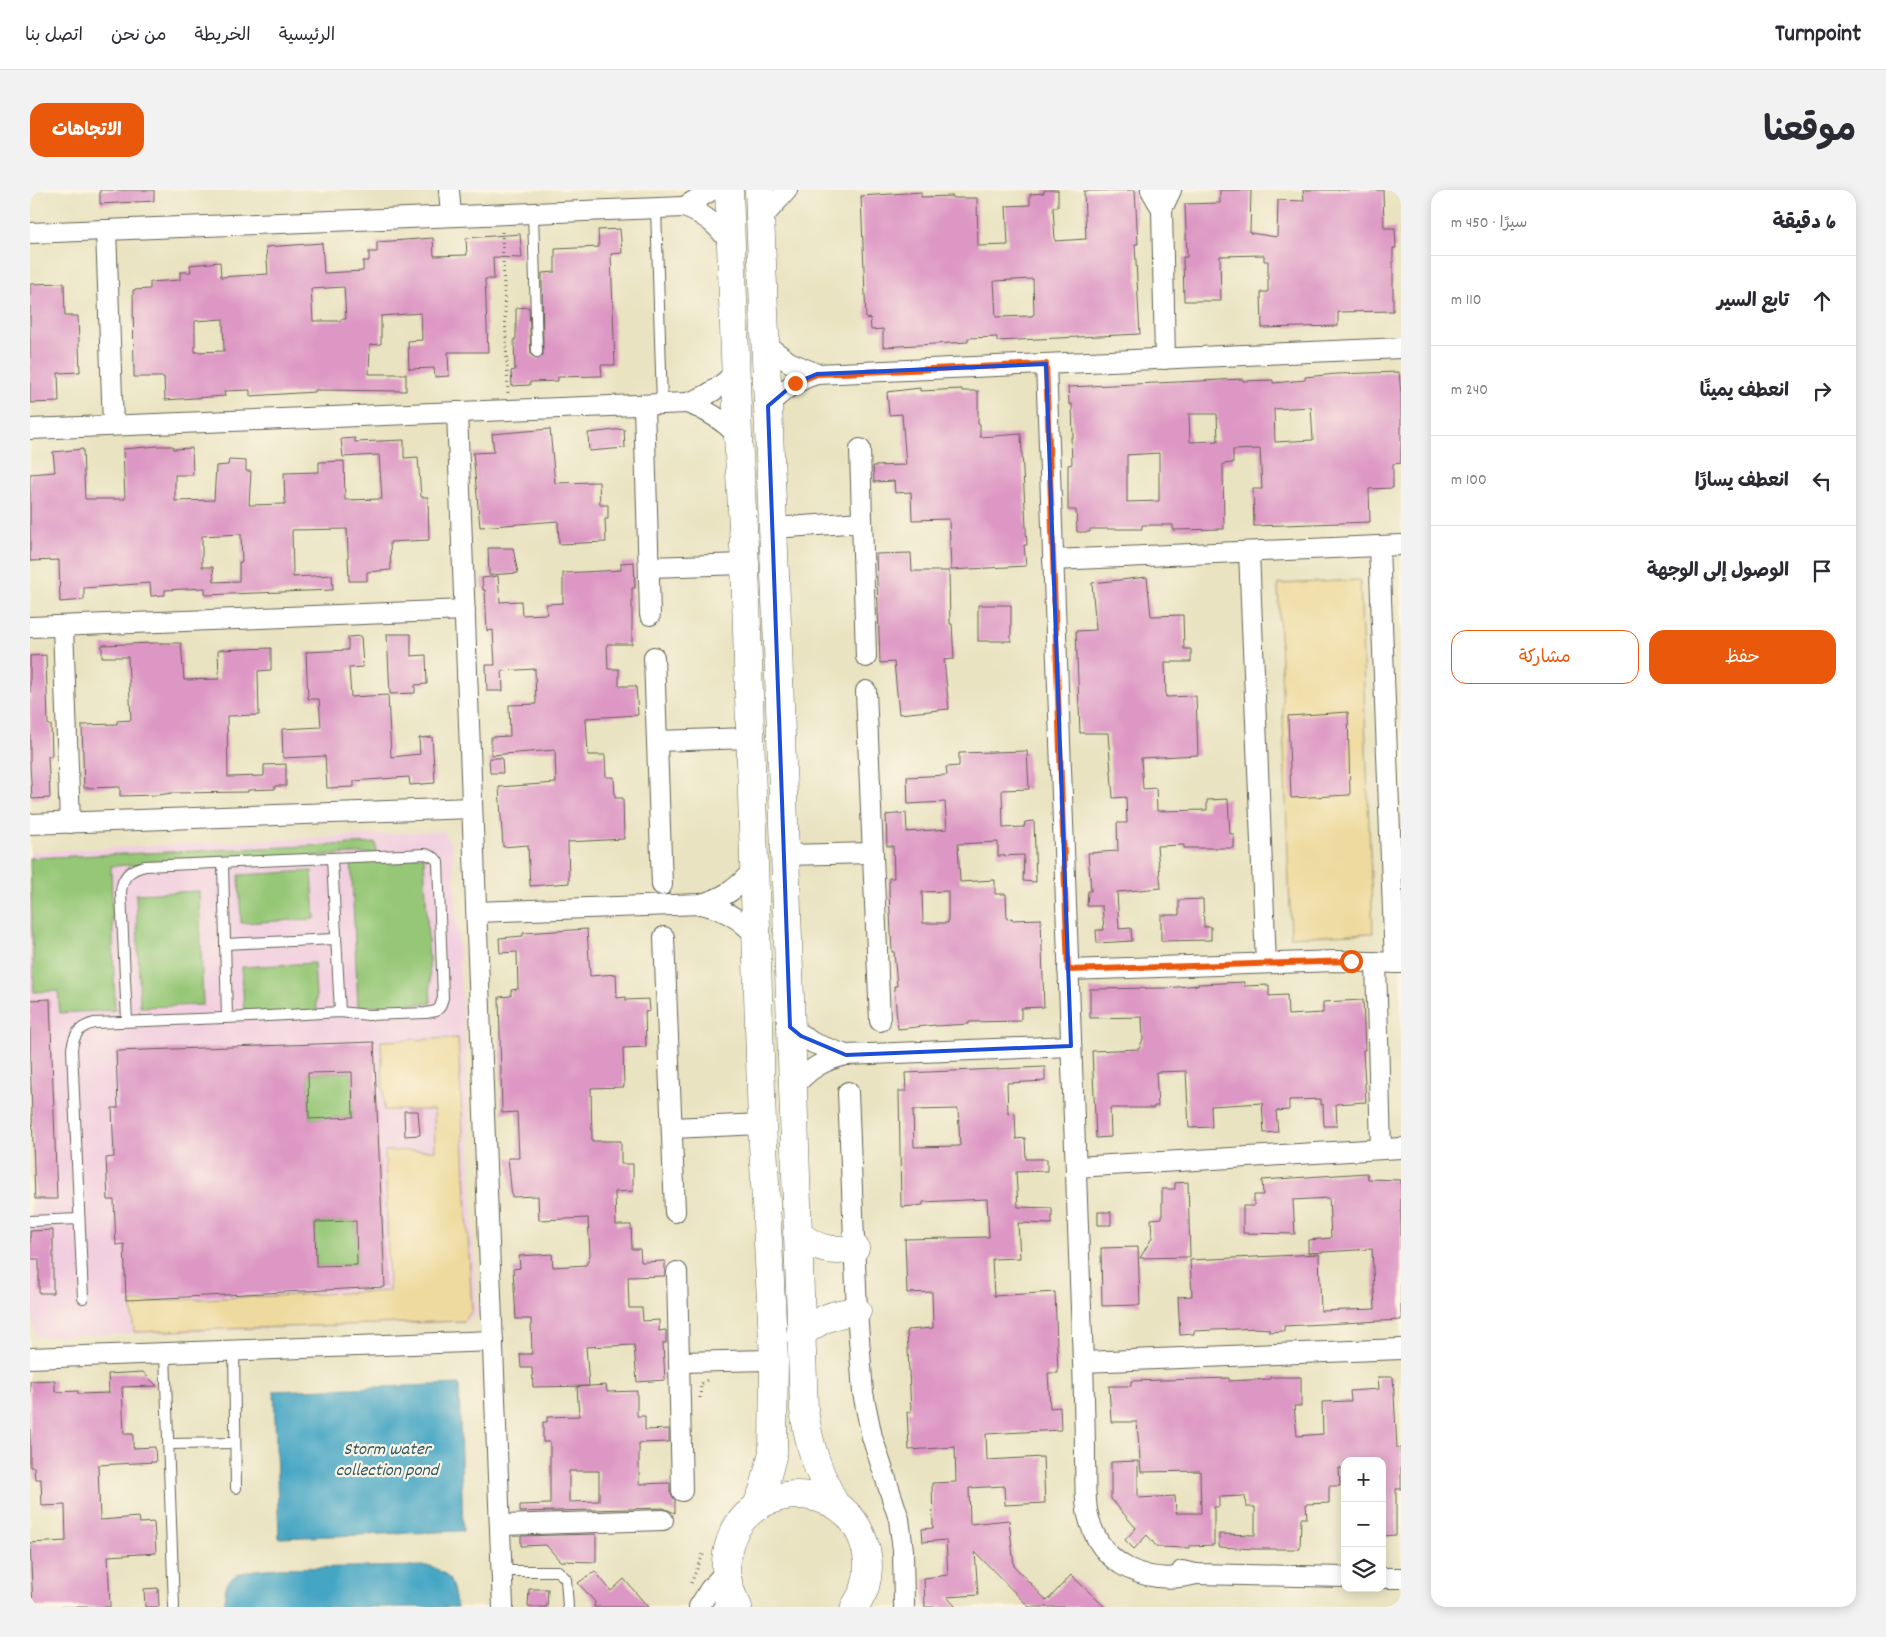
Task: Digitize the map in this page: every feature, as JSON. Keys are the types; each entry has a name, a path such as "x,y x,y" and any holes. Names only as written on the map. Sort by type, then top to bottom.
{"main road":[{"path":"729,190 738,436 745,564 762,1124 774,1360 773,1452 770,1470 757,1506"},
{"path":"759,190 778,647 804,1410 812,1456 834,1504"},
{"path":"745,564 754,584 760,646 768,653 778,647"},
{"path":"797,1233 806,1242 818,1248 830,1251 855,1248"},
{"path":"800,1335 821,1320 845,1312 857,1311"},
{"path":"730,1595 726,1553 732,1535 742,1519 757,1506 775,1497 795,1494 815,1496 834,1504 852,1520 864,1540 868,1563 865,1587 855,1607"}],"street":[{"path":"450,190 451,216"},
{"path":"684,207 712,190"},
{"path":"760,220 787,190"},
{"path":"1151,190 1162,209"},
{"path":"1165,359 1162,209 1171,190"},
{"path":"30,233 684,207 699,213 712,222 724,233 732,246"},
{"path":"106,230 113,425"},
{"path":"765,344 788,362 817,374"},
{"path":"768,406 790,386 817,374 1401,348"},
{"path":"1046,364 1083,1362 1085,1503 1092,1530 1099,1542 1117,1561 1129,1569 1155,1577 1168,1579 1196,1574 1341,1577"},
{"path":"30,429 687,403 704,397 719,388 736,371"},
{"path":"687,403 699,407 720,419 738,436"},
{"path":"650,616 649,567 653,405"},
{"path":"457,412 503,1607"},
{"path":"860,449 866,657"},
{"path":"773,528 862,522"},
{"path":"1053,560 1401,545"},
{"path":"1379,546 1391,963 1381,1149"},
{"path":"1249,552 1266,963"},
{"path":"649,567 745,564"},
{"path":"30,627 465,610"},
{"path":"63,626 70,823"},
{"path":"654,657 662,885"},
{"path":"866,691 880,1021"},
{"path":"657,741 749,738"},
{"path":"30,824 472,808"},
{"path":"785,855 873,853"},
{"path":"477,912 701,904 716,900 731,892 753,870"},
{"path":"701,904 727,912 748,927 757,937"},
{"path":"664,937 676,1212"},
{"path":"1068,970 1335,961 1391,963"},
{"path":"790,1027 813,1043 846,1054"},
{"path":"792,1089 801,1077 812,1068 824,1061 846,1054 1071,1046"},
{"path":"848,1092 857,1311 863,1393 868,1422 895,1505 902,1535 904,1607"},
{"path":"672,1128 762,1124"},
{"path":"1076,1167 1401,1148"},
{"path":"677,1272 682,1491"},
{"path":"30,1358 493,1341"},
{"path":"1083,1362 1401,1349"},
{"path":"679,1362 774,1360"},
{"path":"500,1525 663,1520"},
{"path":"1386,1578 1401,1578"},
{"path":"699,1607 710,1589 730,1595"}],"lane":[{"path":"653,405 656,208"},
{"path":"533,213 537,352"},
{"path":"83,1298 73,1058 74,1039 77,1031 85,1025 94,1023 128,1021 340,1012 368,1015 436,1011 440,1007 443,998 439,867 436,858 426,854 145,866 131,871 125,877 121,892 128,1021"},
{"path":"332,859 340,1012"},
{"path":"223,864 227,1017"},
{"path":"225,944 335,939"},
{"path":"30,1221 79,1219"},
{"path":"234,1350 236,1488"},
{"path":"165,1353 174,1607"},
{"path":"168,1444 235,1443"},
{"path":"502,1571 558,1571 566,1579 568,1607"}],"path":[{"path":"501,214 509,410"},
{"path":"700,1399 701,1384 713,1377"},
{"path":"688,1590 706,1548"}],"highlighted area":[{"path":"1046,364 1071,1046 846,1055 801,1036 790,1027 768,406 795,383 817,374"}],"shaded area":[{"path":"443,831 452,846 464,1032 477,1315 466,1322 35,1337 30,1283 30,1222 35,1199 30,1058 30,852","holes":["375,853 111,866 115,1010 60,1013 58,991 31,858"]}],"green space":[{"path":"376,843 376,853 111,866 115,1010 60,1013 58,991 34,992 30,858"},
{"path":"424,856 431,1003 358,1007 351,859"},
{"path":"312,871 315,919 241,923 239,875"},
{"path":"199,891 203,1005 140,1007 136,894"},
{"path":"314,963 317,1011 244,1015 242,967"},
{"path":"352,1072 353,1117 309,1119 308,1073"},
{"path":"356,1221 357,1265 316,1266 315,1222"}],"sand":[{"path":"1360,580 1373,933 1291,937 1278,584"},
{"path":"458,1038 472,1311 464,1321 134,1332 131,1302 389,1291 385,1151 435,1150 434,1110 384,1110 381,1041"}],"water":[{"name":"Storm water collection pond","path":"459,1384 463,1531 279,1538 274,1391"},
{"path":"431,1566 444,1574 451,1582 457,1607 225,1607 225,1589 229,1581 234,1576 248,1571 278,1568"}],"building":[{"path":"100,190 154,190 154,201 100,204"},
{"path":"1044,190 1058,190 1058,207 1053,207 1055,241 1086,239 1084,191 1135,190 1138,244 1135,244 1140,334 997,341 997,337 968,338 968,342 883,347 883,329 871,330 870,318 866,319 861,196 921,192 921,197 953,196 953,198 977,198 978,246 1008,245 1006,206 1030,205 1030,194 1044,193","holes":["1033,279 1034,314 1032,316 996,317 994,281"]},
{"path":"1220,190 1251,190 1250,233 1277,237 1278,200 1304,201 1303,190 1383,190 1384,228 1395,228 1396,248 1393,248 1393,311 1338,312 1338,326 1262,328 1261,292 1268,292 1268,261 1264,261 1264,255 1220,256 1221,301 1184,301 1183,257 1187,257 1185,204 1220,203"},
{"path":"620,229 622,253 611,254 615,365 601,365 602,376 558,377 558,381 530,382 530,385 512,386 511,371 515,370 516,308 529,307 531,355 538,359 543,355 542,273 555,272 555,249 599,247 598,230"},
{"path":"520,234 522,258 493,257 494,279 485,279 488,352 448,352 449,376 435,377 434,368 409,369 408,341 422,340 421,313 381,316 381,344 370,345 369,374 406,374 406,391 315,390 315,392 250,396 250,390 224,391 225,396 165,400 164,377 134,377 133,290 150,289 150,282 180,280 180,272 191,272 190,265 220,262 221,277 268,274 266,247 322,243 324,273 363,271 363,261 369,261 369,252 377,252 377,242 433,238 434,256 467,255 466,238","holes":["344,287 346,319 341,319 341,321 313,321 311,289","223,319 224,351 195,352 195,321"]},
{"path":"64,283 65,316 78,316 80,372 58,373 59,402 30,403 30,284"},
{"path":"1399,372 1401,394 1401,463 1393,464 1393,488 1369,489 1370,522 1254,526 1253,489 1262,489 1260,449 1233,450 1233,463 1223,464 1224,529 1173,530 1173,525 1142,525 1142,529 1090,529 1090,532 1077,532 1076,510 1068,510 1068,465 1072,464 1071,437 1073,437 1072,404 1069,404 1068,387 1243,379 1243,381 1273,380 1273,383 1305,380 1305,377","holes":["1311,407 1313,440 1275,442 1274,409","1189,414 1217,414 1218,441 1190,442","1159,453 1159,501 1127,502 1127,455"]},
{"path":"920,388 920,391 962,389 962,391 978,391 980,437 1021,434 1027,545 1024,545 1026,566 951,570 949,519 912,520 911,492 895,493 894,481 874,482 873,466 906,465 902,414 889,415 887,392"},
{"path":"550,429 555,483 599,482 600,505 608,505 608,519 605,519 606,542 559,544 558,521 480,527 473,453 494,452 492,434"},
{"path":"624,429 625,448 589,451 588,433"},
{"path":"355,438 355,442 404,440 404,458 418,457 421,497 428,497 429,540 390,542 391,570 367,572 367,581 349,581 347,529 292,530 293,577 332,575 333,590 205,595 205,588 165,590 165,595 151,596 150,583 84,588 84,600 60,602 59,560 30,561 30,474 55,472 53,452 83,449 85,499 125,499 123,449 173,446 173,449 192,448 193,475 175,475 175,501 214,500 216,466 228,465 229,460 246,461 246,471 251,471 249,505 285,504 284,473 319,472 319,462 344,461 345,500 382,499 379,455 343,457 341,439","holes":["241,534 242,562 239,562 239,581 214,582 213,567 202,567 202,536"]},
{"path":"488,548 513,548 518,573 489,575"},
{"path":"911,553 912,571 949,571 950,624 952,624 954,659 944,660 949,709 899,714 894,662 880,663 876,554"},
{"path":"634,562 635,588 632,588 632,644 607,644 608,669 619,669 619,686 636,686 638,715 586,718 588,755 605,755 606,777 614,777 615,798 623,798 624,839 568,842 569,883 530,886 528,845 503,847 499,787 556,783 555,750 491,755 491,737 510,736 509,705 536,704 535,669 502,671 503,691 487,691 486,665 495,665 493,630 487,631 485,590 483,590 482,578 498,576 500,602 521,601 522,615 547,614 546,604 563,603 563,573 621,570 621,563"},
{"path":"1147,577 1151,616 1183,615 1184,649 1191,649 1191,662 1165,662 1166,697 1196,696 1198,755 1141,758 1143,789 1156,788 1157,811 1207,810 1207,800 1228,799 1230,834 1234,834 1234,848 1184,848 1184,845 1157,846 1161,888 1117,892 1119,929 1131,928 1132,941 1097,943 1096,930 1104,930 1102,906 1087,906 1088,891 1091,891 1088,853 1118,851 1117,823 1127,823 1126,797 1113,798 1108,733 1080,733 1076,631 1096,630 1092,583"},
{"path":"978,605 1011,605 1011,641 978,641"},
{"path":"387,634 411,634 411,656 426,655 427,684 415,685 415,693 390,694"},
{"path":"361,636 363,667 349,668 351,697 388,695 391,757 420,754 419,738 432,737 435,783 410,785 409,777 354,781 354,787 327,788 325,756 283,758 282,729 321,727 319,699 308,699 306,652 348,650 348,637"},
{"path":"181,643 184,680 219,679 218,650 271,648 271,670 258,671 259,715 227,716 228,777 264,776 264,765 286,764 286,786 275,786 275,789 248,790 248,792 120,796 120,787 84,788 82,725 117,724 117,721 131,720 128,657 102,657 102,645"},
{"path":"46,655 48,725 51,725 52,756 48,756 50,798 32,799 30,765 30,656"},
{"path":"1348,712 1350,795 1291,798 1288,716"},
{"path":"1027,751 1029,789 1002,790 1003,828 1024,827 1025,822 1034,821 1036,882 1023,881 1024,855 998,856 998,842 958,844 960,882 995,880 995,894 1006,894 1007,919 1041,919 1044,1007 1021,1008 1021,1021 969,1022 969,1024 898,1029 894,986 897,986 894,952 892,952 889,893 889,878 894,878 893,846 887,846 886,815 906,813 907,832 947,829 945,802 908,804 907,777 947,775 946,767 959,766 959,753","holes":["948,891 948,923 923,923 922,892"]},
{"path":"489,758 502,758 503,773 490,773"},
{"path":"1203,899 1204,927 1211,927 1211,940 1161,941 1161,915 1179,915 1179,900"},
{"path":"587,929 590,976 616,974 617,998 626,997 626,1000 649,999 650,1011 645,1012 646,1047 623,1048 624,1087 591,1088 592,1141 621,1141 621,1164 633,1164 633,1191 615,1192 616,1225 631,1225 632,1249 640,1249 641,1262 665,1261 665,1276 628,1277 629,1308 642,1308 643,1321 659,1320 659,1331 666,1330 666,1343 663,1343 665,1380 637,1382 634,1345 586,1347 589,1386 533,1387 532,1368 521,1368 520,1354 532,1354 531,1319 516,1319 513,1269 520,1268 519,1256 552,1254 553,1267 586,1265 590,1255 588,1218 539,1220 538,1196 512,1197 508,1158 519,1158 517,1112 502,1113 499,997 511,996 511,990 518,989 517,952 500,953 499,938 523,936 523,933"},
{"path":"1244,982 1244,986 1269,985 1269,996 1287,995 1288,1015 1323,1013 1323,1002 1363,1000 1366,1102 1336,1104 1337,1126 1324,1126 1321,1099 1289,1100 1289,1110 1276,1111 1278,1132 1264,1133 1262,1103 1211,1106 1212,1127 1189,1128 1186,1071 1156,1072 1158,1106 1154,1106 1154,1108 1110,1108 1111,1137 1096,1138 1092,1051 1139,1049 1143,1039 1142,1017 1090,1018 1090,989 1166,988 1198,984"},
{"path":"50,999 57,1199 35,1199 30,1000"},
{"path":"374,1042 385,1287 126,1300 124,1244 116,1245 114,1200 108,1200 106,1158 114,1157 112,1108 118,1108 116,1051","holes":["352,1072 353,1117 309,1119 308,1073","356,1221 357,1265 316,1266 315,1222"]},
{"path":"1045,1067 1045,1081 1007,1083 1008,1114 1015,1113 1016,1139 1025,1138 1026,1159 1047,1159 1047,1171 1016,1172 1018,1207 1052,1208 1052,1224 1018,1223 1020,1258 992,1259 994,1296 1055,1292 1058,1373 1048,1373 1050,1408 1060,1407 1061,1430 986,1434 987,1460 1043,1457 1045,1503 1005,1505 1004,1486 969,1488 970,1524 1009,1520 1014,1566 1047,1601 1071,1575 1105,1607 1029,1607 975,1552 978,1595 947,1597 956,1607 925,1607 924,1578 948,1575 946,1540 923,1542 922,1529 933,1528 932,1483 956,1482 955,1447 909,1450 907,1412 911,1412 907,1330 933,1328 932,1292 907,1293 905,1239 989,1237 987,1199 923,1202 923,1205 901,1207 899,1091 906,1091 905,1073","holes":["958,1109 960,1146 914,1147 913,1110"]},
{"path":"404,1111 418,1111 420,1135 405,1136"},
{"path":"1367,1173 1368,1179 1401,1180 1401,1320 1284,1326 1284,1331 1269,1332 1269,1329 1256,1328 1194,1331 1194,1334 1180,1335 1178,1297 1192,1296 1190,1260 1319,1254 1321,1311 1375,1309 1372,1249 1308,1253 1308,1240 1331,1238 1329,1198 1293,1200 1295,1234 1243,1233 1243,1206 1254,1206 1254,1195 1263,1195 1262,1180"},
{"path":"1188,1182 1190,1257 1140,1258 1152,1238 1151,1219 1162,1218 1162,1189 1175,1189 1175,1183"},
{"path":"1098,1212 1111,1212 1111,1225 1098,1225"},
{"path":"53,1230 53,1293 39,1293 39,1259 30,1259 30,1231"},
{"path":"1138,1247 1140,1305 1102,1306 1101,1248"},
{"path":"143,1372 157,1386 122,1387 124,1434 133,1434 133,1448 155,1447 156,1462 98,1465 100,1520 139,1517 140,1523 154,1522 156,1553 108,1556 110,1607 33,1607 30,1543 66,1541 65,1505 42,1506 41,1479 35,1479 34,1467 30,1467 30,1381 55,1380 55,1392 78,1391 78,1394 109,1393 108,1374"},
{"path":"1270,1377 1301,1377 1301,1406 1294,1406 1297,1436 1323,1434 1322,1402 1351,1401 1350,1391 1379,1389 1378,1377 1393,1377 1397,1448 1401,1448 1401,1489 1396,1489 1396,1535 1386,1536 1386,1457 1341,1457 1341,1468 1339,1468 1340,1486 1329,1486 1329,1503 1306,1504 1307,1518 1301,1518 1300,1549 1219,1547 1219,1534 1255,1535 1255,1507 1246,1507 1245,1496 1219,1497 1219,1507 1214,1507 1214,1545 1189,1546 1189,1548 1157,1547 1147,1535 1134,1549 1125,1540 1136,1528 1111,1499 1111,1462 1138,1461 1138,1498 1175,1496 1176,1513 1201,1513 1200,1471 1141,1472 1137,1422 1111,1422 1109,1386 1131,1386 1131,1381 1229,1378 1229,1381 1270,1379"},
{"path":"606,1385 607,1392 637,1391 637,1416 645,1416 645,1430 669,1429 669,1442 639,1443 639,1484 670,1483 670,1492 675,1500 675,1513 663,1508 520,1512 520,1505 550,1504 550,1442 543,1442 543,1422 547,1422 547,1417 579,1416 577,1387","holes":["569,1471 599,1471 599,1501 569,1502"]},
{"path":"596,1534 596,1562 560,1561 546,1545 521,1546 521,1536"},
{"path":"595,1571 611,1591 624,1579 648,1607 594,1607 595,1602 578,1583"},
{"path":"158,1588 159,1607 145,1607 144,1589"},
{"path":"529,1589 548,1589 547,1607 528,1607"}],"route":[{"path":"795,383 817,374 1046,364 1068,970 1351,961"}]}
